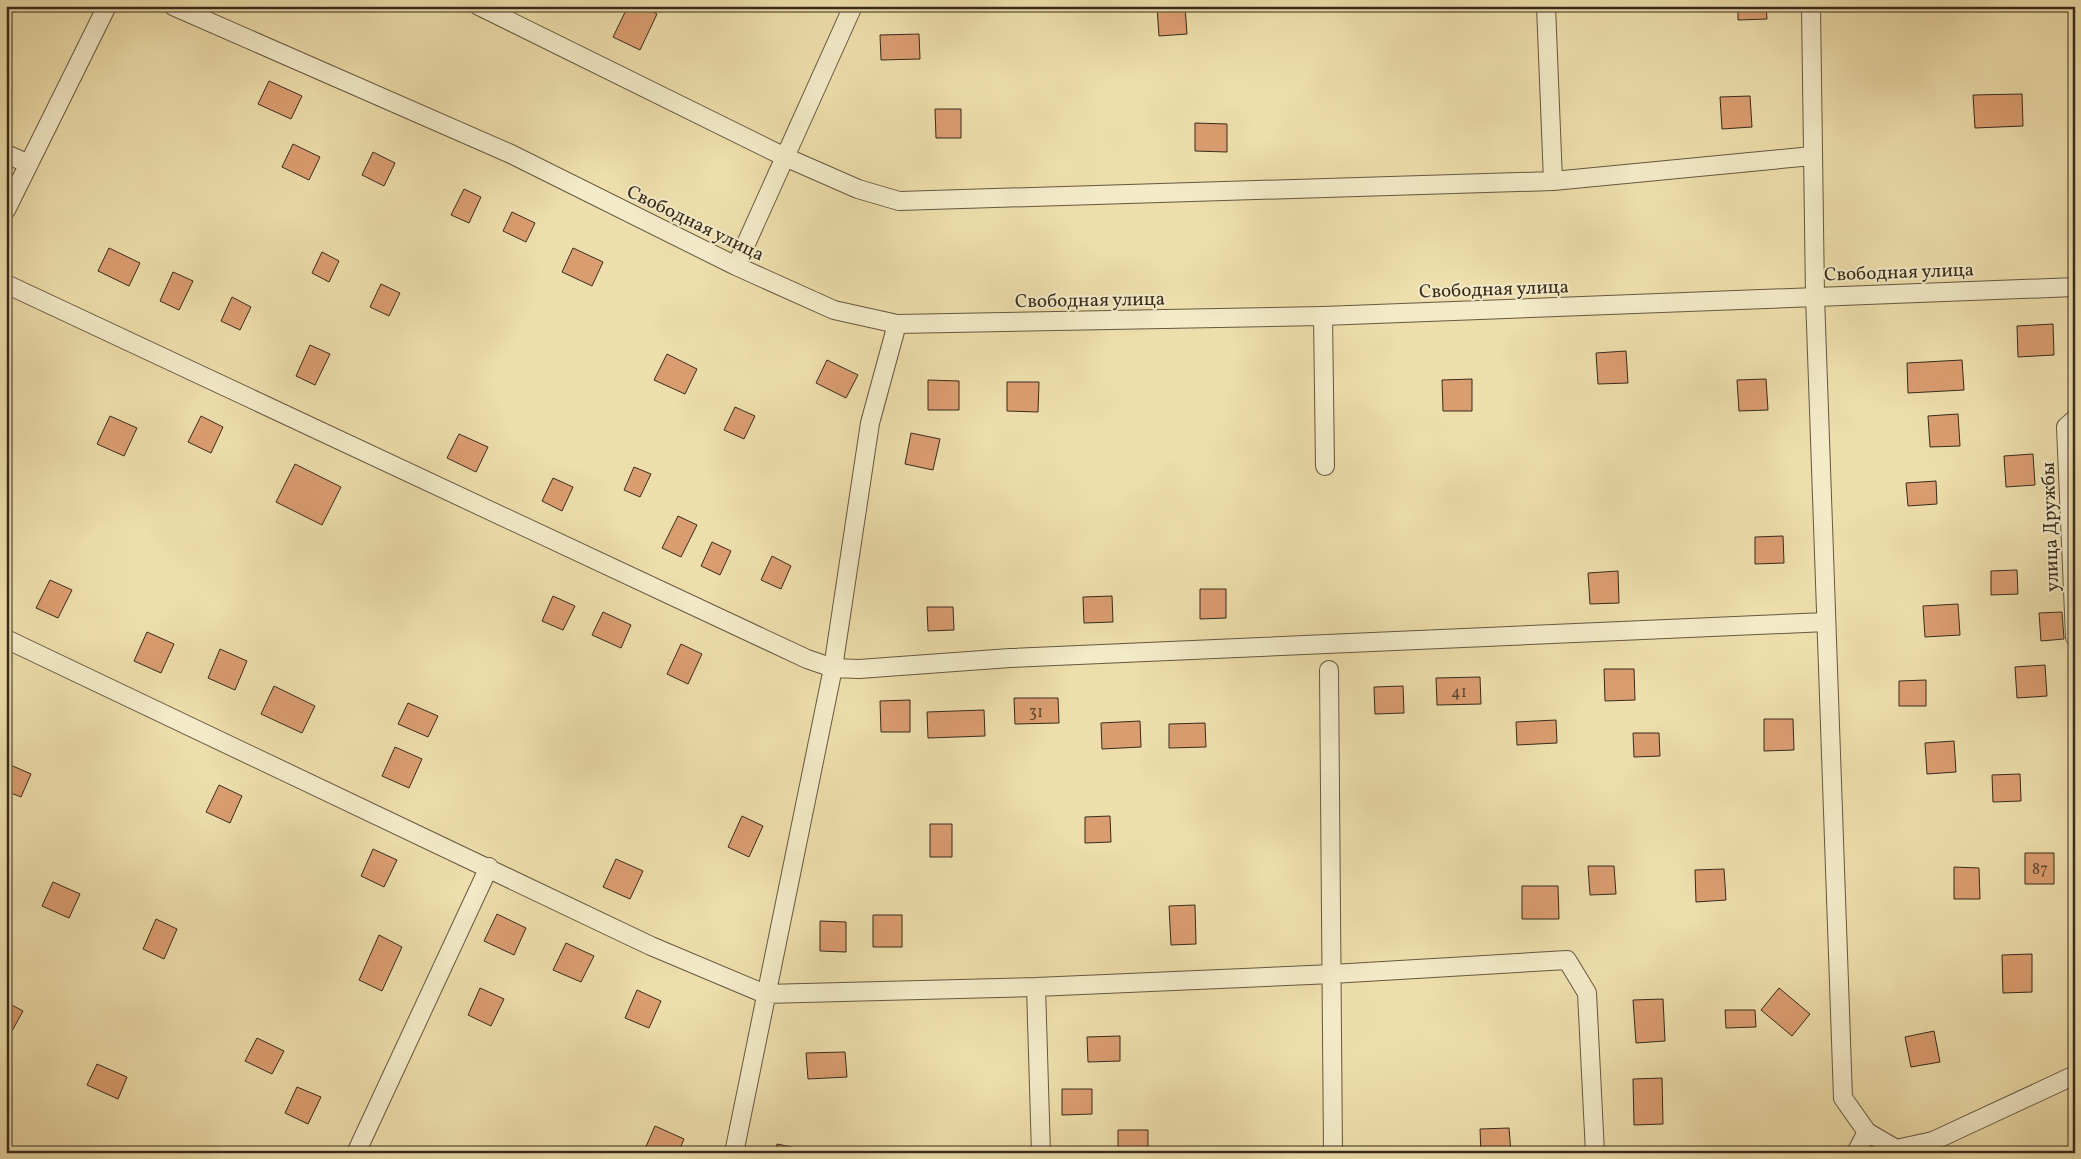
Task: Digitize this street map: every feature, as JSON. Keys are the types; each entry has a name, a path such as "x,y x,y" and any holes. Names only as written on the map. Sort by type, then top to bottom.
{"street":[{"path":"6,210 107,6"},
{"name":"Свободная улица","path":"173,6 511,154 736,266 834,310 897,324 1323,316 2075,287"},
{"path":"479,6 785,157 858,189 899,201 1553,181 1812,156"},
{"path":"736,266 854,6"},
{"path":"1546,6 1553,181"},
{"path":"1811,6 1815,296 1843,1098 1867,1132 1896,1151 1933,1141 2075,1075"},
{"path":"6,154 29,164"},
{"path":"6,284 798,655 833,668 859,669 1020,657 1826,622"},
{"path":"1323,316 1325,466"},
{"path":"734,1153 833,668 870,423 897,324"},
{"name":"улица Дружбы","path":"2075,419 2066,427 2075,637"},
{"path":"6,639 489,867 651,946 765,994 1036,987 1332,974 1568,960 1588,993 1595,1153"},
{"path":"1330,670 1334,1153"},
{"path":"356,1153 489,867"},
{"path":"1036,987 1041,1153"},
{"path":"1856,1153 1867,1132"}],"building":[{"path":"628,6 641,6 657,14 640,50 613,37"},
{"path":"1185,6 1187,34 1159,36 1157,8"},
{"path":"1738,6 1766,6 1767,19 1738,20"},
{"path":"919,34 920,59 881,60 880,35"},
{"path":"269,81 302,96 291,119 258,104"},
{"path":"2022,94 2023,126 1975,128 1973,95"},
{"path":"1750,96 1752,127 1722,129 1720,97"},
{"path":"935,109 961,109 961,138 936,138"},
{"path":"1195,123 1227,124 1227,152 1195,151"},
{"path":"293,144 320,157 309,180 282,167"},
{"path":"373,152 395,163 384,186 362,175"},
{"path":"464,189 481,197 469,223 451,215"},
{"path":"512,212 535,223 526,242 503,231"},
{"path":"109,248 140,263 129,286 98,271"},
{"path":"573,248 603,262 592,286 562,272"},
{"path":"322,252 339,261 329,282 312,273"},
{"path":"173,272 193,281 179,310 160,301"},
{"path":"381,284 400,293 389,316 370,307"},
{"path":"232,297 251,307 240,330 221,321"},
{"path":"2053,324 2054,355 2018,357 2017,326"},
{"path":"310,345 330,354 315,385 296,376"},
{"path":"1626,351 1628,383 1598,384 1596,353"},
{"path":"667,354 697,369 685,394 654,380"},
{"path":"827,360 858,375 846,398 816,383"},
{"path":"1962,360 1964,390 1908,393 1907,363"},
{"path":"1472,379 1472,411 1443,411 1442,380"},
{"path":"1766,379 1768,410 1739,411 1737,380"},
{"path":"928,380 959,381 959,410 928,410"},
{"path":"1007,382 1039,382 1038,412 1007,411"},
{"path":"735,407 755,416 744,439 724,430"},
{"path":"1958,414 1960,446 1930,447 1928,416"},
{"path":"110,416 137,428 124,456 97,444"},
{"path":"201,416 223,427 211,453 188,442"},
{"path":"911,433 940,439 933,470 905,464"},
{"path":"459,434 488,447 476,472 447,458"},
{"path":"2033,454 2035,485 2006,487 2004,456"},
{"path":"295,464 341,487 322,525 276,502"},
{"path":"634,467 651,474 640,497 624,490"},
{"path":"553,478 573,487 562,511 542,501"},
{"path":"1936,481 1937,504 1908,506 1906,483"},
{"path":"678,516 697,525 681,557 662,548"},
{"path":"1783,536 1784,563 1755,564 1755,537"},
{"path":"712,542 731,551 720,575 701,566"},
{"path":"772,556 791,566 781,589 761,580"},
{"path":"2017,570 2018,594 1991,595 1991,571"},
{"path":"1618,571 1619,603 1590,604 1588,573"},
{"path":"50,580 72,590 58,618 36,608"},
{"path":"1200,589 1226,589 1226,618 1200,619"},
{"path":"553,596 575,606 563,630 542,621"},
{"path":"1112,596 1113,622 1084,623 1083,597"},
{"path":"1958,604 1960,635 1925,637 1923,606"},
{"path":"927,607 953,607 954,630 928,631"},
{"path":"603,612 631,625 621,648 592,635"},
{"path":"2062,612 2064,639 2041,641 2039,613"},
{"path":"147,632 174,644 161,673 134,661"},
{"path":"681,644 702,654 688,684 667,674"},
{"path":"220,649 247,661 235,690 208,678"},
{"path":"2045,665 2047,696 2017,698 2015,667"},
{"path":"1604,669 1634,669 1635,700 1605,701"},
{"path":"1480,677 1481,704 1437,705 1436,678"},
{"path":"1926,680 1926,706 1899,706 1899,681"},
{"path":"274,686 315,706 302,733 261,714"},
{"path":"1403,686 1404,713 1375,714 1374,687"},
{"path":"1014,698 1058,698 1059,723 1015,724"},
{"path":"910,700 910,732 881,732 880,701"},
{"path":"408,703 438,716 428,737 398,724"},
{"path":"984,710 985,736 928,738 927,712"},
{"path":"1764,719 1793,719 1794,750 1764,751"},
{"path":"1556,720 1557,743 1517,745 1516,722"},
{"path":"1140,721 1141,747 1102,749 1101,723"},
{"path":"1205,723 1206,747 1169,748 1169,724"},
{"path":"1633,733 1659,733 1660,756 1634,757"},
{"path":"1954,741 1956,772 1927,774 1925,743"},
{"path":"395,747 422,759 409,788 382,776"},
{"path":"6,763 31,774 21,797 6,791"},
{"path":"2020,774 2021,801 1993,802 1992,775"},
{"path":"219,785 242,796 230,823 206,812"},
{"path":"742,816 763,826 749,857 728,847"},
{"path":"1110,816 1111,842 1085,843 1085,817"},
{"path":"930,824 952,824 952,857 930,857"},
{"path":"373,849 397,860 384,887 361,876"},
{"path":"2025,853 2054,853 2054,884 2025,884"},
{"path":"616,859 643,871 630,899 603,887"},
{"path":"1588,866 1614,866 1616,894 1590,895"},
{"path":"1954,867 1979,868 1980,899 1954,899"},
{"path":"1724,869 1726,900 1696,902 1695,870"},
{"path":"53,882 80,894 69,918 42,906"},
{"path":"1522,886 1558,886 1559,919 1522,919"},
{"path":"1195,905 1196,944 1171,945 1169,906"},
{"path":"497,914 526,928 514,955 484,941"},
{"path":"873,915 902,915 902,947 873,947"},
{"path":"156,919 177,929 164,959 143,949"},
{"path":"820,921 846,922 846,952 820,951"},
{"path":"379,935 402,947 382,991 359,980"},
{"path":"566,943 594,956 581,982 553,970"},
{"path":"2032,954 2032,992 2003,993 2002,955"},
{"path":"480,988 504,999 491,1026 468,1015"},
{"path":"1779,988 1810,1014 1792,1036 1761,1010"},
{"path":"637,990 661,1001 649,1028 625,1018"},
{"path":"1663,999 1665,1041 1636,1043 1633,1000"},
{"path":"6,1002 23,1011 12,1031 6,1028"},
{"path":"1725,1010 1755,1010 1756,1027 1726,1028"},
{"path":"1934,1031 1940,1062 1911,1067 1905,1037"},
{"path":"1120,1036 1120,1061 1088,1062 1087,1037"},
{"path":"257,1038 284,1051 272,1074 245,1061"},
{"path":"845,1052 847,1077 808,1079 806,1053"},
{"path":"97,1064 127,1077 118,1099 87,1085"},
{"path":"1662,1078 1663,1124 1634,1125 1633,1079"},
{"path":"297,1087 321,1097 308,1124 285,1113"},
{"path":"1062,1089 1092,1089 1092,1114 1062,1115"},
{"path":"655,1126 684,1139 678,1153 644,1151"},
{"path":"1509,1128 1511,1153 1481,1153 1480,1129"},
{"path":"1118,1130 1148,1130 1148,1153 1118,1153"},
{"path":"777,1144 806,1150 805,1153 775,1153"},
{"path":"977,1148 977,1153 947,1153 947,1149"}]}
